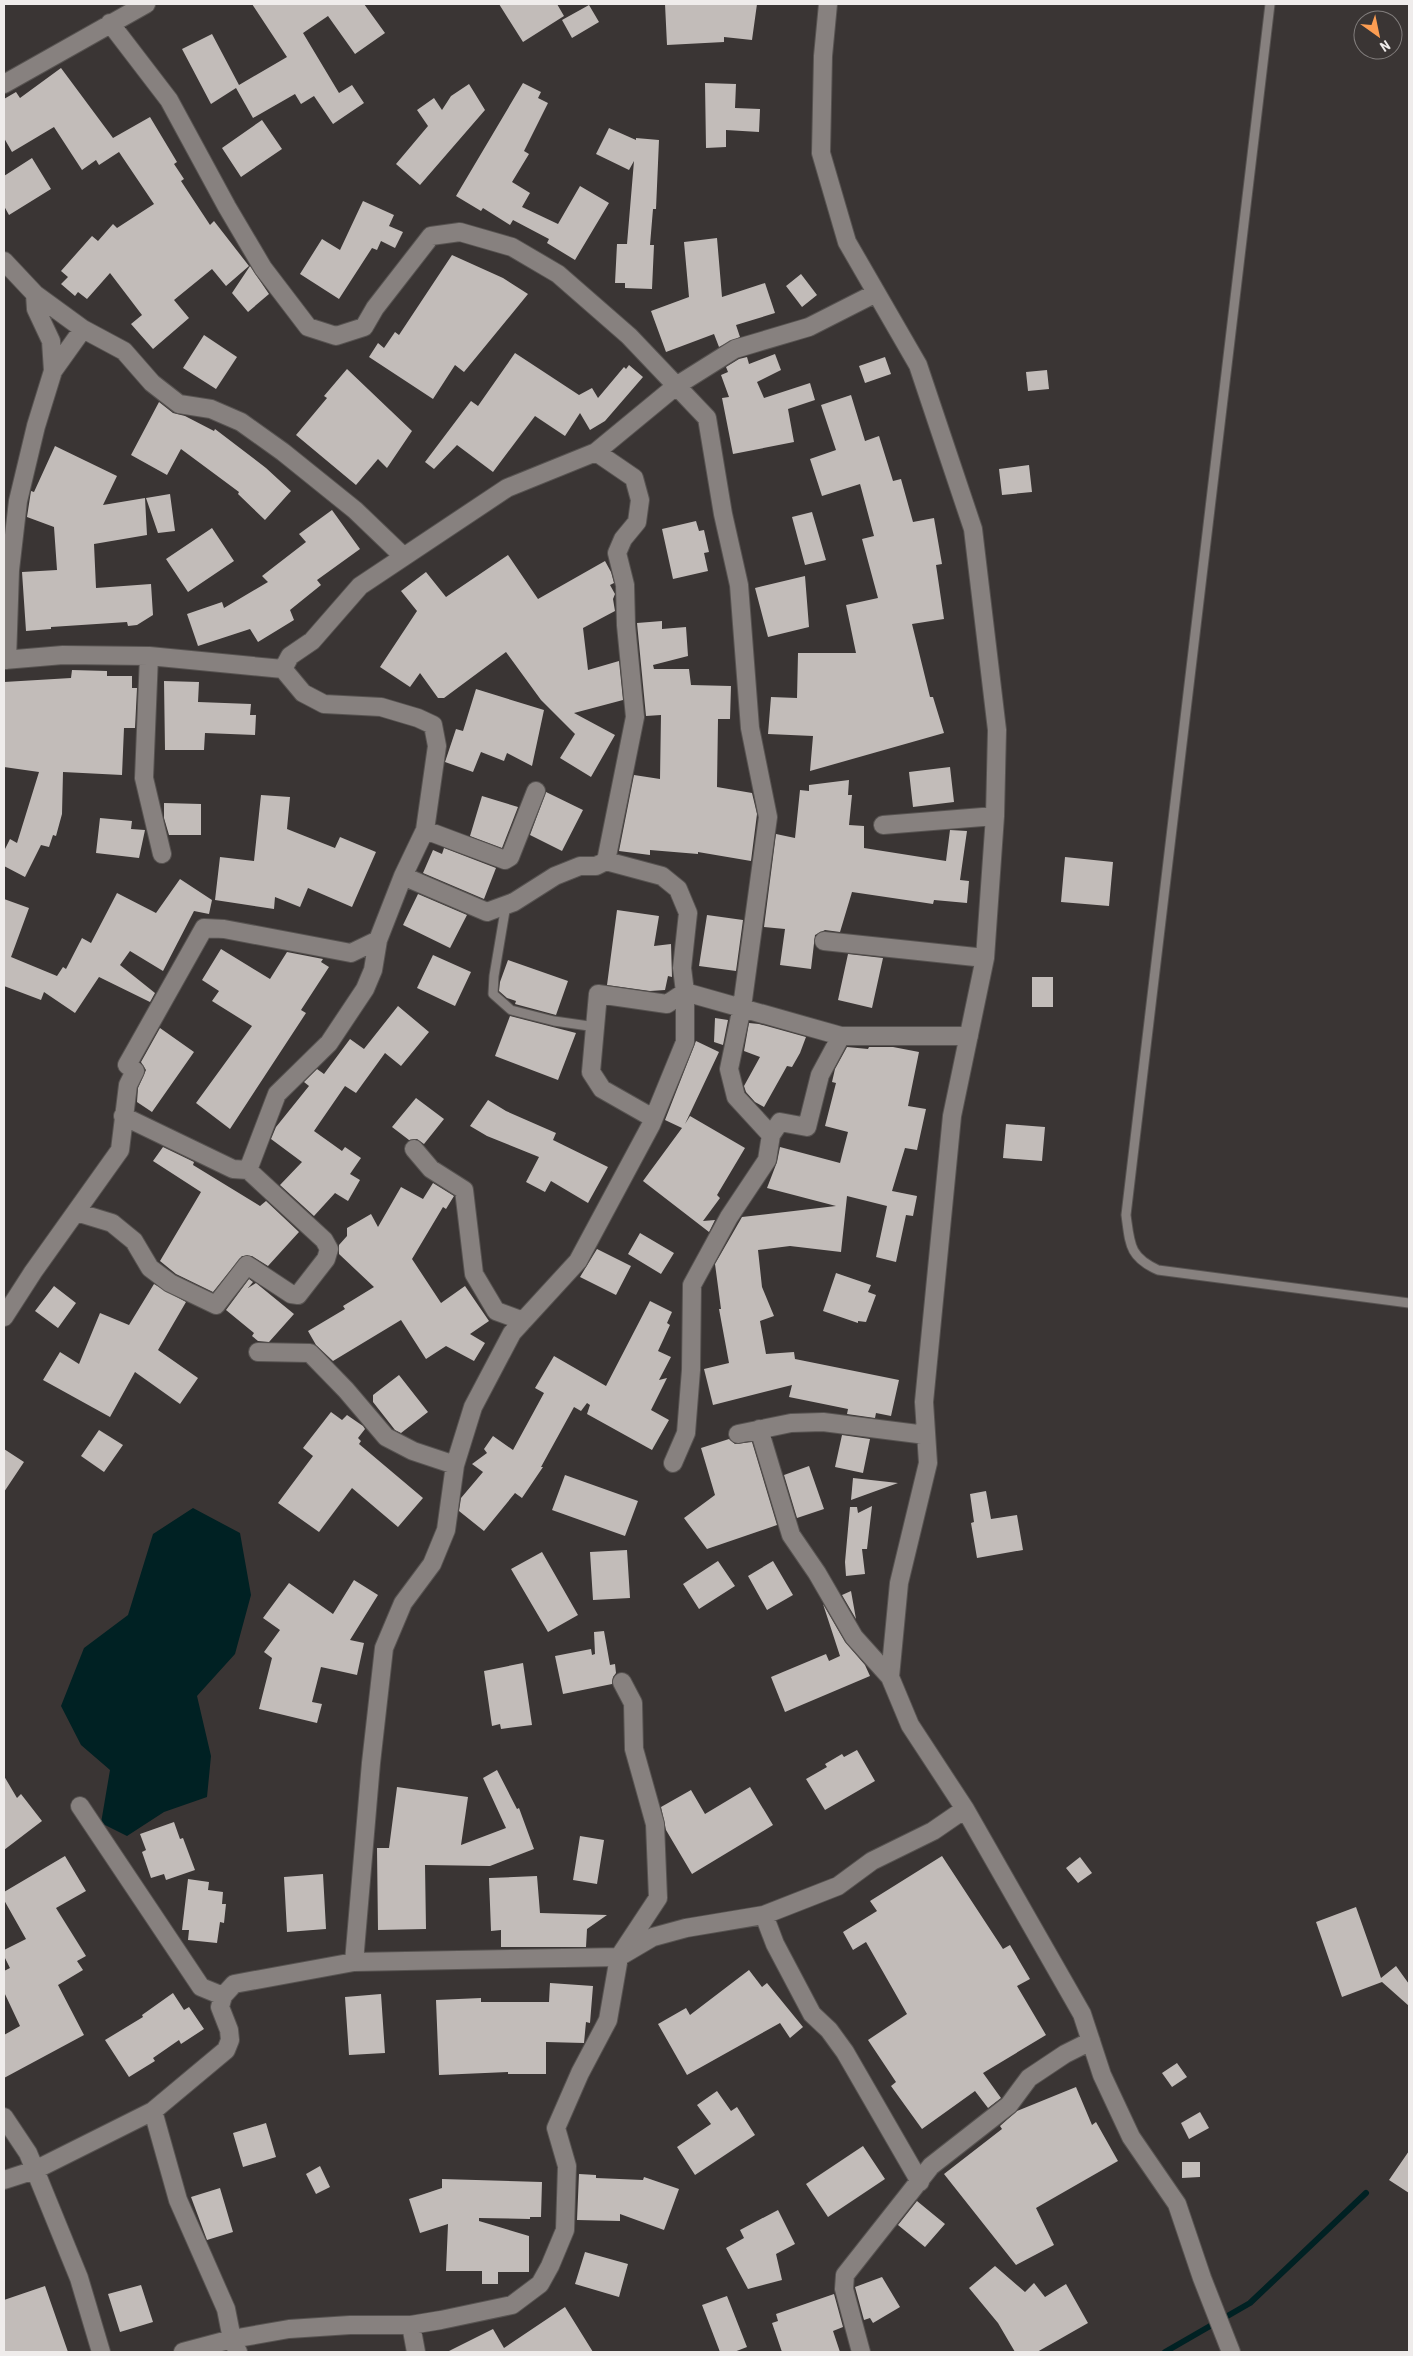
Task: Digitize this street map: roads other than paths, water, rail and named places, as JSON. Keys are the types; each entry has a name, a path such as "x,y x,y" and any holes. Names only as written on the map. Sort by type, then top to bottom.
{"street":[{"path":"4,84 146,4"},
{"path":"828,4 823,56 820,153 847,242 918,365 973,529 996,730 995,816 985,958 952,1116 924,1402 928,1463 899,1583 890,1677"},
{"path":"110,23 169,100 227,207 263,268 308,327 336,336 364,326 375,308 431,236 460,232 512,247 558,274 629,336 707,418 723,514 739,585 750,728 768,817 742,1007 729,1069 736,1097 771,1135"},
{"path":"4,263 34,294 82,329 124,351 152,383 180,404 212,409 241,422 356,510 404,556"},
{"path":"283,668 290,656 312,641 360,586 507,488 596,452 676,386 735,349 809,327 876,293"},
{"path":"34,294 36,309 51,341 53,371"},
{"path":"82,329 53,371 36,426 18,501 10,570 6,660 64,655 149,656 283,668 303,693 324,704 381,707 418,718 433,725 437,746 425,830 378,940 373,970 365,989 329,1043 277,1094 248,1170"},
{"path":"596,452 634,478 640,500 637,522 624,539 617,553 625,585 626,624 635,717 606,861"},
{"path":"149,656 144,778 162,854"},
{"path":"425,830 505,860 510,857 536,791"},
{"path":"883,825 995,816"},
{"path":"354,1962 370,1763 384,1648 403,1604 432,1564 446,1530 455,1465 473,1407 512,1333 578,1261 653,1118 685,1042 685,992 682,968 688,913 678,889 662,876 606,861 596,866 580,866 555,876 506,904 487,912 404,876"},
{"path":"4,1317 33,1272 120,1150 128,1085 134,1071 126,1065 204,928 224,929 351,952 378,940"},
{"path":"824,941 985,958"},
{"path":"653,1118 602,1089 591,1072 598,994 667,1004 685,992 841,1036 969,1036"},
{"path":"673,1463 686,1433 691,1370 692,1285 728,1216 767,1160 771,1135 780,1122 807,1127 820,1076 841,1036"},
{"path":"76,1212 112,1223 134,1241 150,1268 170,1283 216,1305 247,1265 291,1294 298,1295 326,1259 329,1249 324,1240 248,1170 233,1169 123,1116"},
{"path":"414,1149 431,1169 464,1190 474,1274 496,1311 523,1321"},
{"path":"258,1352 310,1354 346,1390 386,1437 413,1451 455,1465"},
{"path":"738,1434 791,1423 823,1422 926,1435"},
{"path":"759,1429 791,1535 817,1572 854,1637 890,1677 910,1725 966,1809 1082,2014 1102,2076 1131,2137 1177,2204 1202,2278 1231,2352"},
{"path":"183,2352 235,2345 289,2329 350,2325 411,2325 512,2305 540,2284 550,2266 565,2230 567,2166 556,2128 580,2073 608,2020 619,1957 658,1898 655,1824 634,1749 633,1703 622,1682"},
{"path":"80,1806 201,1987 223,1996"},
{"path":"4,2180 35,2170 153,2111 226,2050 230,2040 229,2030 220,2007 223,1996 234,1984 354,1962 619,1957 653,1937 686,1928 764,1916 838,1886 872,1862 933,1830 966,1809"},
{"path":"764,1916 775,1944 812,2014 829,2030 846,2052 920,2182"},
{"path":"862,2352 844,2289 845,2275 931,2166 1009,2104 1029,2078 1065,2054 1091,2041"},
{"path":"153,2111 178,2200 226,2309 235,2345"},
{"path":"4,2117 28,2153 79,2278 101,2352"},
{"path":"411,2325 416,2352"}],"lane":[{"path":"1270,4 1126,1215 1130,1245 1142,1263 1158,1270 1409,1303"},
{"path":"506,904 493,994 511,1010 554,1021 596,1027"}],"water":[{"path":"193,1508 240,1533 251,1595 235,1654 197,1696 211,1756 207,1797 164,1812 127,1836 101,1823 110,1770 81,1745 61,1706 84,1648 128,1615 153,1534"}],"waterway":[{"path":"1165,2352 1250,2303 1366,2193"}]}
